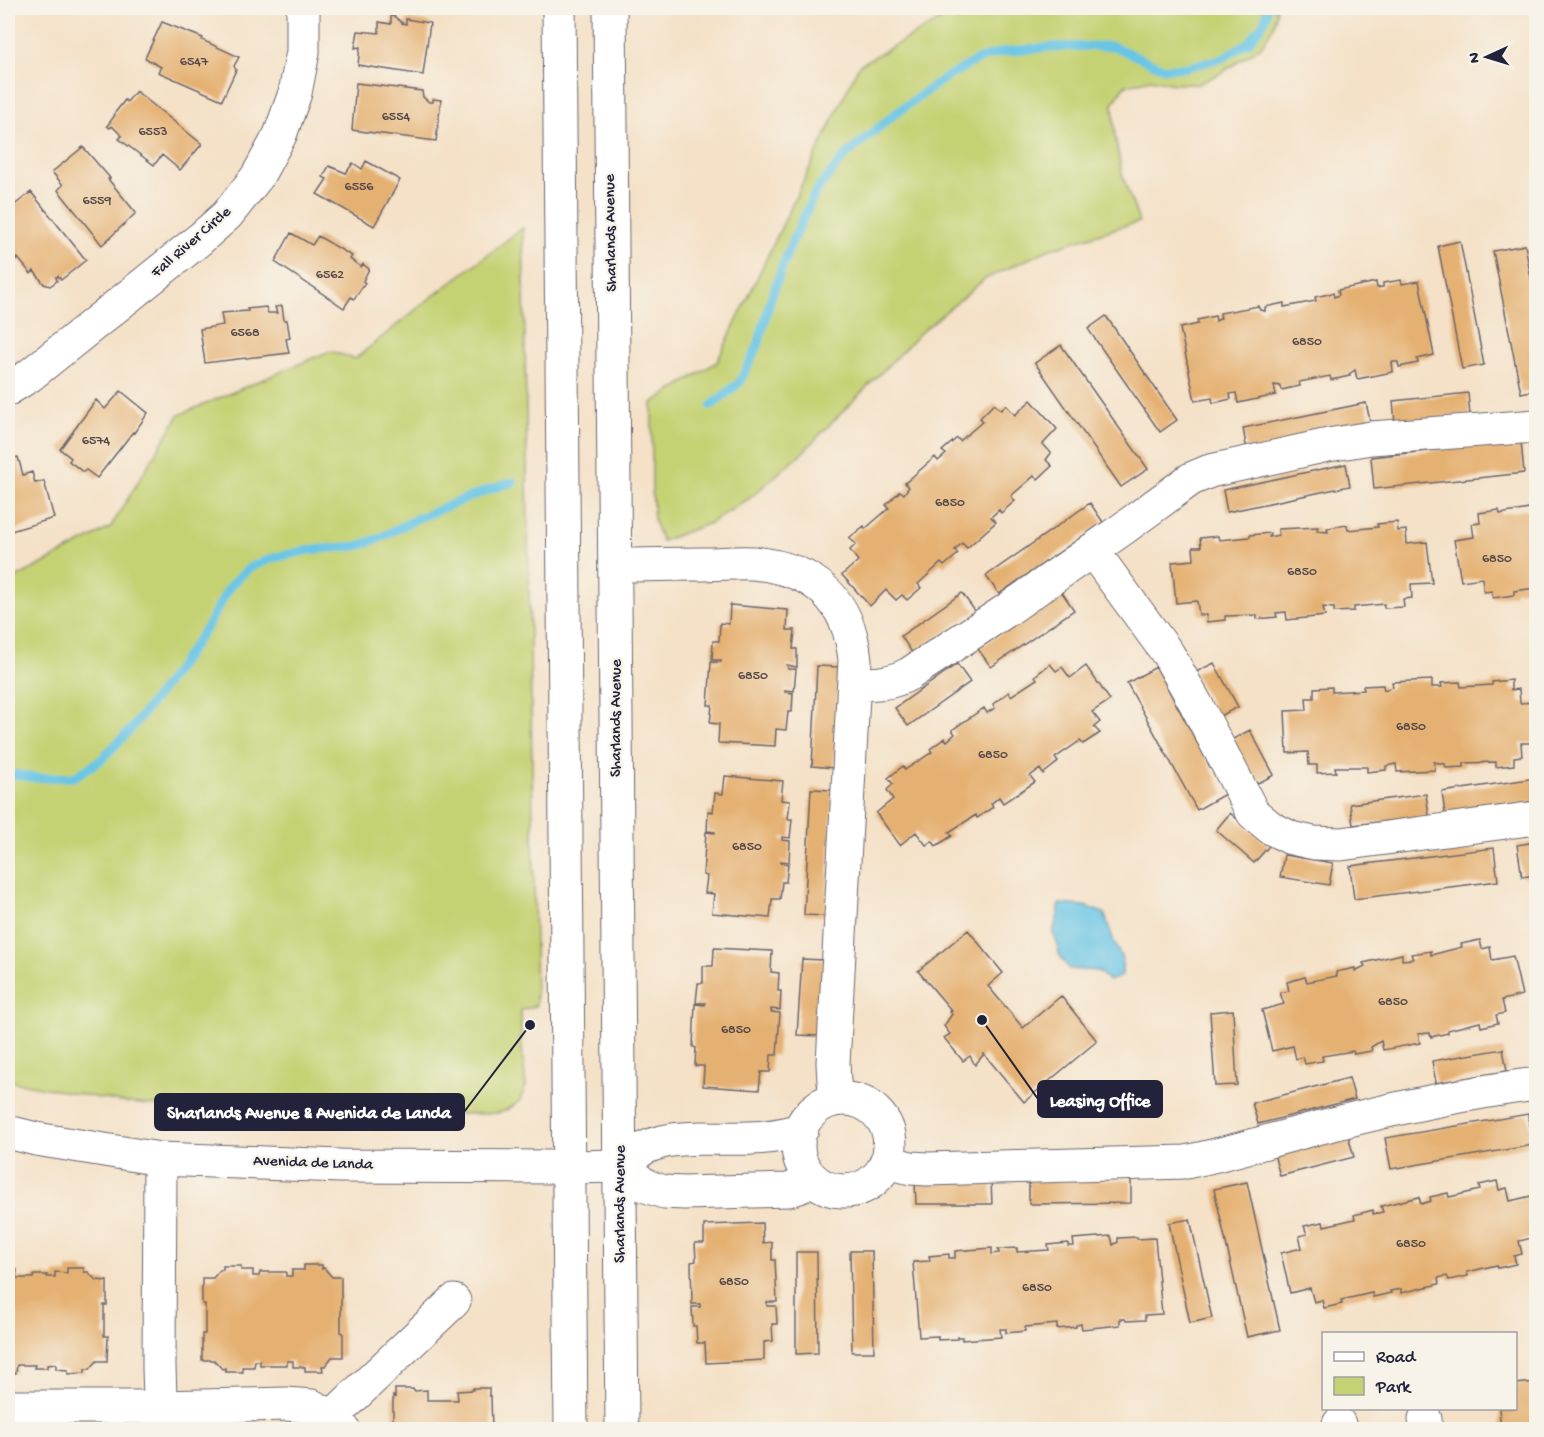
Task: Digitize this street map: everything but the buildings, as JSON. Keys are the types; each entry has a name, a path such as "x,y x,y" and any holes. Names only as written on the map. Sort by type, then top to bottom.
{"main road":[{"name":"Fall River Circle","path":"8,388 29,376 200,239 227,215 257,177 280,135 295,93 303,52 303,8"},
{"path":"559,8 571,1430"},
{"name":"Sharlands Avenue","path":"610,8 622,1430"},
{"path":"854,684 885,683 909,674 1004,612 1191,479 1210,471 1371,438 1536,426"},
{"path":"1092,550 1168,654 1253,813 1271,828 1291,838 1314,843 1341,844 1536,818"},
{"path":"616,566 751,563 774,566 799,573 816,583 831,598 845,618 853,641 855,660 833,1063 837,1099"},
{"path":"886,1162 927,1169 1186,1162 1345,1121 1418,1105 1536,1084"},
{"path":"837,1099 858,1101 876,1112 887,1129 890,1149 884,1169 869,1184 850,1191 830,1190 812,1179 801,1162 798,1141 804,1121 818,1106 837,1099"},
{"path":"802,1129 767,1138 664,1141 645,1147 621,1166 646,1186 674,1193 788,1190 799,1187 812,1179"},
{"name":"Avenida de Landa","path":"8,1132 36,1140 160,1159 341,1166 621,1166"},
{"path":"160,1159 159,1367 161,1418"},
{"path":"8,1407 161,1418 286,1404 312,1406 338,1423 454,1301"}],"green space":[{"path":"962,8 1277,8 1274,25 1262,46 1221,73 1198,84 1174,84 1150,79 1124,86 1113,104 1115,136 1122,174 1139,222 1050,249 985,279 920,333 804,451 750,498 710,523 662,541 654,521 652,403 717,362 859,65"},
{"path":"523,228 536,1006 521,1010 521,1039 526,1086 519,1102 499,1113 473,1114 224,1113 121,1102 8,1081 8,581 110,528 179,415 330,351 355,359"}],"water":[{"path":"1059,904 1084,906 1104,913 1122,959 1122,976 1109,981 1098,971 1069,969 1059,954 1053,933"}],"waterway":[{"path":"711,406 739,383 758,346 770,301 790,246 816,191 844,157 896,113 945,78 979,59 1002,52 1050,47 1113,46 1163,68 1183,68 1223,58 1250,41 1264,22 1268,8"},
{"path":"8,773 35,778 74,777 101,760 131,729 176,671 208,625 230,586 249,568 273,558 309,550 358,546 455,503 513,482"}],"place":[{"name":"Leasing Office","path":"982,1020"},
{"name":"Sharlands Avenue & Avenida de Landa","path":"530,1025"}]}
